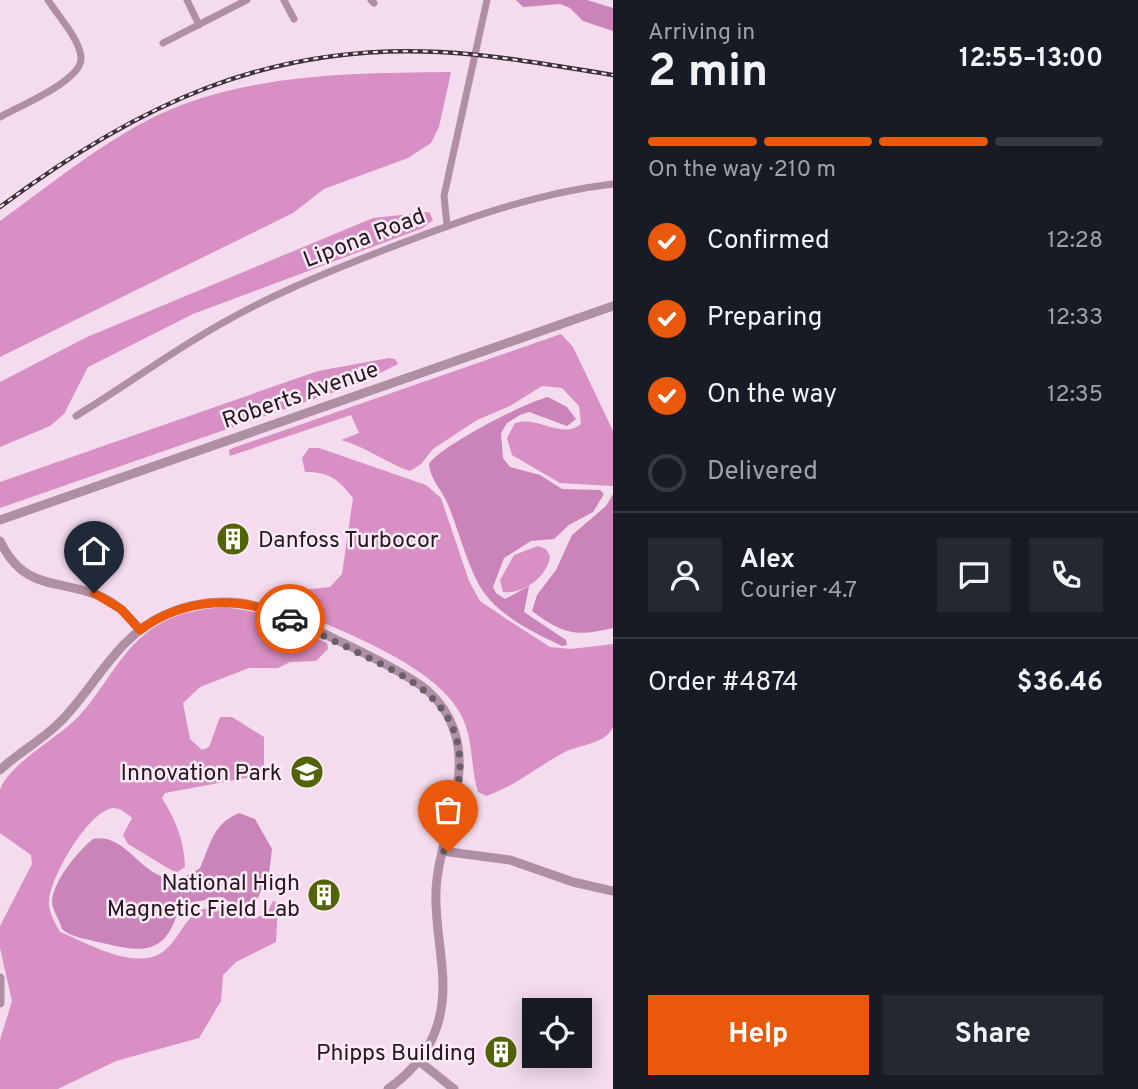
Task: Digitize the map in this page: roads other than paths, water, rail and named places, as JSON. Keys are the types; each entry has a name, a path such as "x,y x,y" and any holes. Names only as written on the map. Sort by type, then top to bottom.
{"street":[{"path":"0,117 69,79 78,71 81,62 77,46 48,0"},
{"path":"187,0 199,25"},
{"path":"163,44 247,0"},
{"path":"284,0 294,19"},
{"path":"447,225 444,196 487,0"},
{"name":"Lipona Road","path":"76,416 133,382 197,338 295,285 447,225 531,200 613,184"},
{"name":"Roberts Avenue","path":"0,520 613,306"},
{"path":"0,541 10,559 26,574 44,583 103,597 121,609 140,630"},
{"path":"0,770 60,722 119,649 140,630 162,616 187,607 208,603 243,604 286,617 421,686 436,699 450,721 459,753 457,786 436,892 443,1004 431,1041 419,1061 388,1089"},
{"path":"442,851 510,860 573,882 613,891"},
{"path":"0,978 0,1003"},
{"path":"419,1061 453,1089"}],"railway":[{"path":"0,207 51,171 153,111 206,88 260,70 317,58 377,52 440,52 505,58 613,75"}],"place":[{"name":"Danfoss Turbocor","path":"233,539"},
{"name":"Innovation Park","path":"307,772"},
{"name":"National High Magnetic Field Lab","path":"324,895"},
{"name":"Phipps Building","path":"501,1052"}]}
